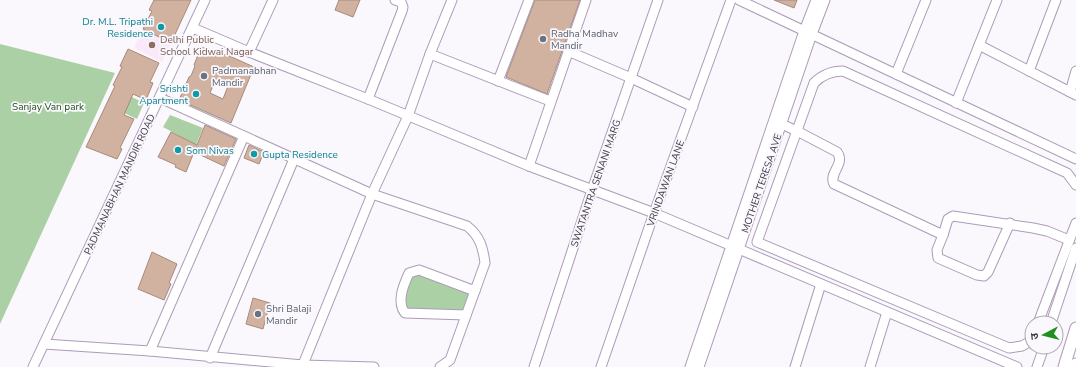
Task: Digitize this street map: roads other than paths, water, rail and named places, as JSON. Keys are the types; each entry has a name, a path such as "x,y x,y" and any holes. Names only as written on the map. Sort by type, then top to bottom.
{"main road":[{"path":"1064,367 1076,328"}],"street":[{"name":"PADMANABHAN MANDIR ROAD","path":"33,367 206,0"},
{"path":"249,52 273,0"},
{"path":"368,99 402,11 403,7 401,2 395,0"},
{"path":"302,366 372,194 408,116 430,54 452,0"},
{"path":"498,81 529,0"},
{"path":"529,166 586,0"},
{"name":"SWATANTRA SENANI MARG","path":"534,367 592,190 658,0"},
{"name":"VRINDAWAN LANE","path":"601,367 654,213 731,0"},
{"path":"738,0 1076,160"},
{"path":"690,367 735,247 778,122 808,32 816,0"},
{"path":"808,32 825,0"},
{"path":"896,74 926,0"},
{"path":"956,103 997,0"},
{"path":"1029,71 1056,0"},
{"path":"193,28 529,166 654,213 1017,367"},
{"path":"979,45 1073,94 1076,71"},
{"path":"568,51 693,106"},
{"path":"430,54 550,102"},
{"path":"1024,345 1010,348 757,242 814,83 821,76 836,71 843,71 1068,173 1076,185"},
{"path":"160,98 372,194 467,226 473,231 483,249 485,263 450,360 440,367"},
{"path":"778,122 839,154 840,161 832,180 834,184 943,235"},
{"path":"150,351 244,136"},
{"path":"210,358 294,159"},
{"path":"1010,223 988,272 984,276 977,275 938,258 936,250 948,219 953,216 1010,223 1047,231 1069,240"},
{"path":"1041,315 1076,222"},
{"path":"699,367 735,247"},
{"path":"1054,315 1076,248"},
{"path":"466,315 405,313 401,306 404,284 409,273 419,270 475,291"},
{"path":"795,367 821,284"},
{"path":"870,367 887,312"},
{"path":"44,344 150,351 302,366 374,367"},
{"path":"1037,367 1041,355"}],"place":[{"name":"Dr. M.L. Tripathi Residence","path":"161,27"},
{"name":"Radha Madhav Mandir","path":"543,39"},
{"name":"Delhi Public School Kidwai Nagar","path":"152,45"},
{"name":"Padmanabhan Mandir","path":"204,76"},
{"name":"Srishti Apartment","path":"196,94"},
{"name":"Som Nivas","path":"178,150"},
{"name":"Gupta Residence","path":"254,154"},
{"name":"Shri Balaji Mandir","path":"258,314"}],"park label":[{"name":"Sanjay Van park","path":"48,106"}]}
